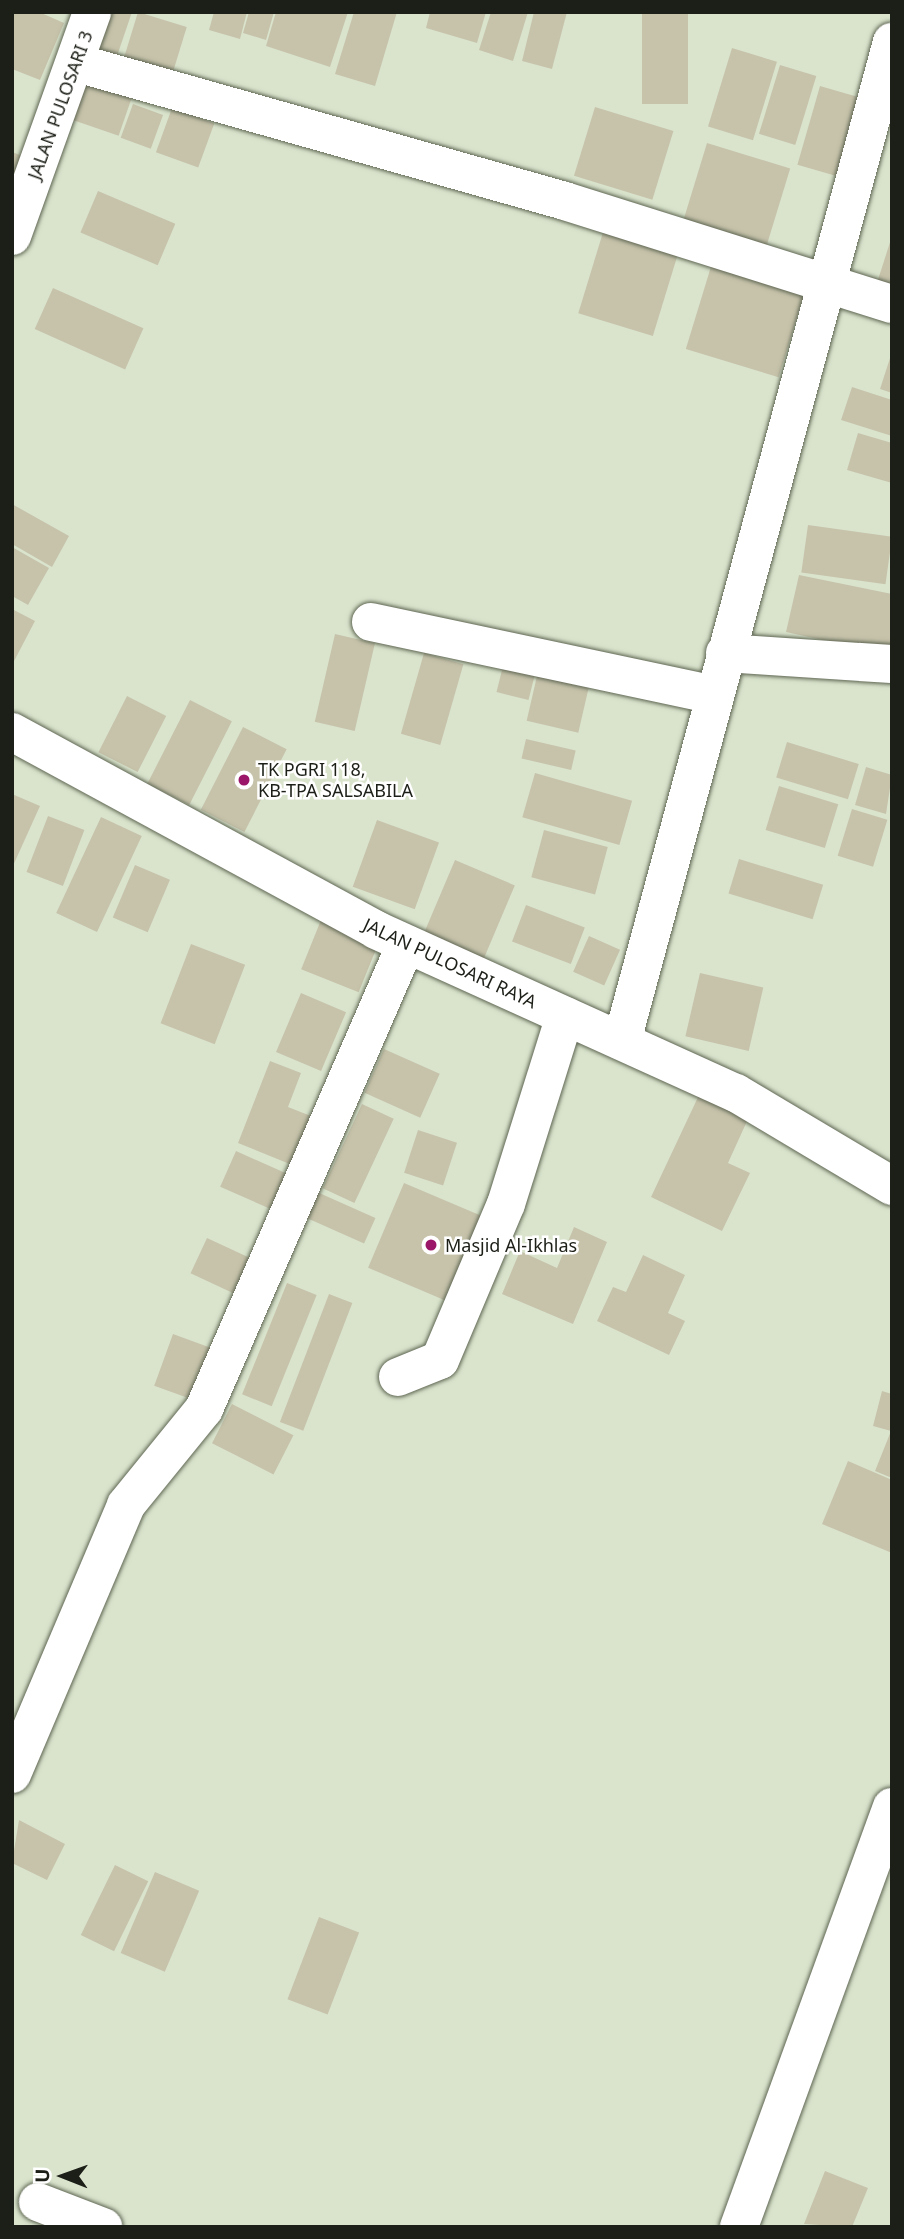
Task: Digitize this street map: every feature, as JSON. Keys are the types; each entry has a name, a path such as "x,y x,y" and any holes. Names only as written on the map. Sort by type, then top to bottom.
{"street":[{"name":"JALAN PULOSARI 3","path":"12,236 77,63 83,15"},
{"path":"622,1041 892,42"},
{"path":"77,63 565,201 892,304"},
{"path":"371,622 715,695"},
{"path":"726,653 892,664"},
{"name":"JALAN PULOSARI RAYA","path":"12,732 407,944 736,1093 892,1186"},
{"path":"12,1774 126,1505 204,1409 407,944"},
{"path":"398,1377 440,1360 506,1204 565,1016"},
{"path":"739,2227 892,1807"},
{"path":"38,2202 103,2227"}],"building":[{"path":"12,12 39,12 64,23 40,80 12,69"},
{"path":"100,12 132,12 115,62 86,52"},
{"path":"138,12 187,27 171,80 122,65"},
{"path":"214,12 247,12 240,39 209,30"},
{"path":"249,12 274,12 266,40 243,33"},
{"path":"276,12 348,12 330,67 266,46"},
{"path":"354,12 397,12 375,86 335,74"},
{"path":"430,12 486,12 477,43 426,28"},
{"path":"491,12 528,12 513,61 479,50"},
{"path":"534,12 567,12 552,69 522,61"},
{"path":"642,12 688,12 688,104 642,104"},
{"path":"732,48 777,62 753,140 708,126"},
{"path":"780,65 816,76 795,145 759,134"},
{"path":"86,77 133,93 119,136 71,120"},
{"path":"820,86 863,98 841,177 797,165"},
{"path":"133,104 163,115 151,149 121,138"},
{"path":"595,107 673,131 652,200 574,176"},
{"path":"172,108 214,123 198,168 156,152"},
{"path":"707,143 790,168 767,246 683,220"},
{"path":"12,152 25,157 12,188"},
{"path":"98,191 175,224 158,265 80,232"},
{"path":"604,229 679,252 653,336 578,313"},
{"path":"892,236 892,291 876,286"},
{"path":"713,260 806,288 779,377 686,349"},
{"path":"53,288 143,328 125,369 35,329"},
{"path":"892,355 892,393 880,389"},
{"path":"852,387 892,400 892,436 841,420"},
{"path":"858,433 892,443 892,483 847,470"},
{"path":"12,504 69,536 52,567 12,544"},
{"path":"808,525 892,537 885,584 801,573"},
{"path":"12,547 49,568 28,605 12,596"},
{"path":"799,575 892,594 892,655 786,632"},
{"path":"12,609 35,621 12,665"},
{"path":"335,634 375,643 355,731 315,722"},
{"path":"424,653 463,664 440,745 401,734"},
{"path":"504,662 536,670 529,700 497,692"},
{"path":"537,676 589,688 578,733 527,721"},
{"path":"127,696 166,716 138,772 98,752"},
{"path":"190,700 232,721 189,805 147,784"},
{"name":"TK PGRI 118, KB-TPA SALSABILA","path":"243,727 287,749 244,832 201,810"},
{"path":"526,739 576,750 571,770 522,758"},
{"path":"787,742 859,764 848,799 776,777"},
{"path":"866,767 892,775 886,814 855,805"},
{"path":"535,773 632,801 619,845 522,817"},
{"path":"779,786 838,804 825,848 766,830"},
{"path":"12,794 40,806 12,868"},
{"path":"852,809 887,820 873,867 838,856"},
{"path":"48,816 84,830 63,886 26,872"},
{"path":"101,817 142,836 97,932 56,913"},
{"path":"377,820 439,843 415,909 353,887"},
{"path":"544,830 608,847 595,894 531,877"},
{"path":"739,859 823,885 813,919 728,893"},
{"path":"455,860 515,885 483,961 423,935"},
{"path":"135,865 170,880 148,932 113,917"},
{"path":"526,905 585,928 571,964 512,941"},
{"path":"321,920 378,943 359,992 301,969"},
{"path":"589,936 620,950 604,985 573,972"},
{"path":"191,944 245,965 215,1044 161,1023"},
{"path":"700,973 763,988 749,1051 685,1036"},
{"path":"301,993 346,1012 321,1071 276,1052"},
{"path":"384,1049 440,1074 420,1118 364,1093"},
{"path":"270,1061 301,1073 288,1107 321,1120 302,1169 238,1143"},
{"path":"699,1095 748,1119 728,1163 750,1173 722,1231 651,1197"},
{"path":"362,1104 394,1119 354,1203 323,1188"},
{"path":"418,1130 457,1143 443,1185 404,1173"},
{"path":"236,1151 300,1179 284,1215 220,1187"},
{"name":"Masjid Al-Ikhlas","path":"404,1183 494,1221 458,1306 368,1268"},
{"path":"317,1192 375,1218 364,1244 306,1218"},
{"path":"574,1227 607,1242 573,1324 502,1294 520,1251 557,1268"},
{"path":"207,1238 260,1263 244,1298 191,1273"},
{"path":"643,1255 685,1275 668,1313 685,1321 669,1355 597,1321 613,1287 626,1292"},
{"path":"287,1283 317,1295 272,1406 242,1394"},
{"path":"329,1294 352,1303 303,1431 280,1422"},
{"path":"173,1334 215,1349 196,1401 154,1386"},
{"path":"882,1391 892,1394 892,1478 875,1471 891,1431 873,1426"},
{"path":"232,1404 293,1435 274,1475 212,1443"},
{"path":"848,1461 892,1480 892,1553 822,1524"},
{"path":"19,1820 65,1844 47,1880 12,1863"},
{"path":"115,1865 148,1881 114,1951 81,1935"},
{"path":"155,1872 199,1891 165,1972 121,1953"},
{"path":"319,1917 359,1932 328,2015 287,1999"},
{"path":"825,2171 868,2188 852,2227 804,2224"}],"place":[{"name":"TK PGRI 118, KB-TPA SALSABILA","path":"244,780"},
{"name":"Masjid Al-Ikhlas","path":"431,1245"}]}
